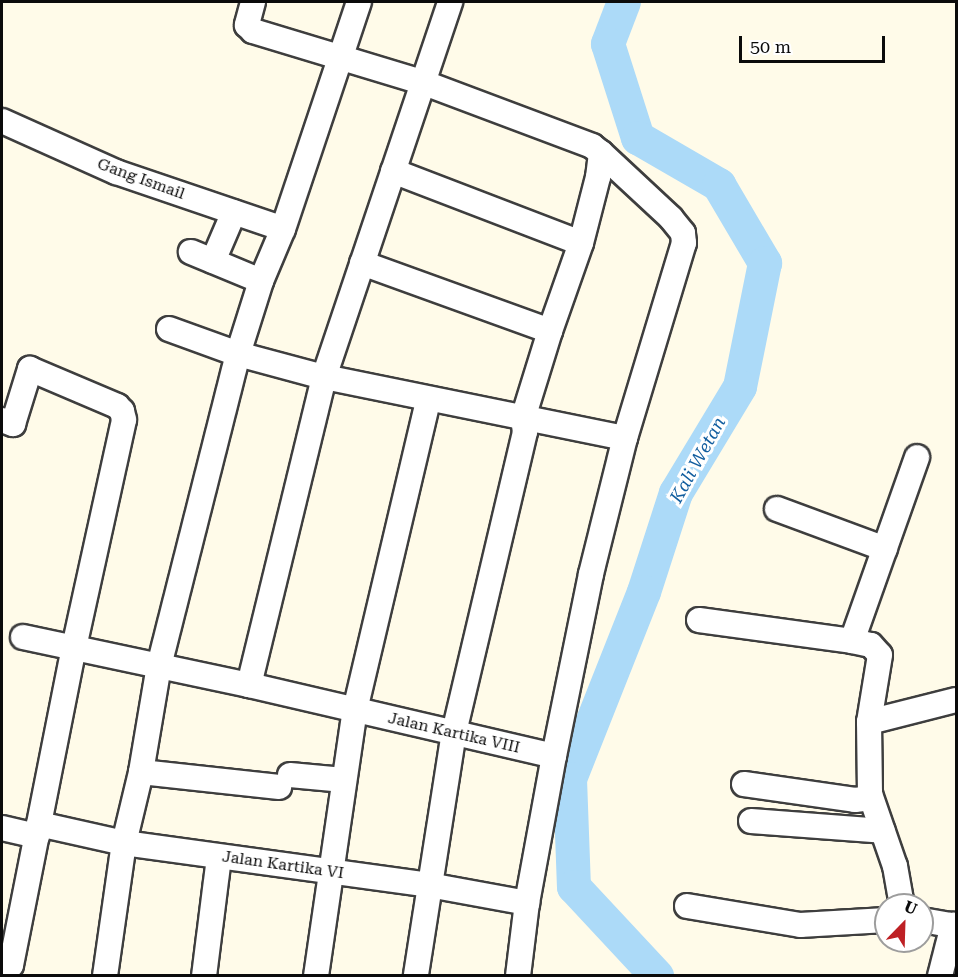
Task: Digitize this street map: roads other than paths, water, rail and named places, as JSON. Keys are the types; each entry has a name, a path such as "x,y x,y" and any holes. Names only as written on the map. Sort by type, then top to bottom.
{"street":[{"path":"253,2 247,25 253,31 339,59 422,82 592,146 671,218 683,233 684,243 625,438 591,574 527,903 518,975"},
{"path":"105,975 124,843 141,772 159,666 238,354 261,281 283,229 358,2"},
{"path":"249,685 324,377 450,2"},
{"name":"Gang Ismail","path":"2,121 117,172 283,229"},
{"path":"416,975 454,732 525,432 523,418 581,243 601,153"},
{"path":"393,171 581,243"},
{"path":"234,212 202,257 261,281"},
{"path":"362,263 550,331"},
{"path":"169,329 238,354 324,377 428,400 625,438"},
{"path":"2,420 13,424 30,369 122,411 124,420 74,647 11,965 2,971"},
{"path":"316,975 354,710 428,400"},
{"path":"852,641 917,457"},
{"path":"777,509 885,549"},
{"path":"699,620 852,641 872,645 880,655 869,722 870,794 895,866 900,893"},
{"name":"Jalan Kartika VIII","path":"23,637 249,685 554,756"},
{"path":"869,722 957,700"},
{"path":"141,772 285,781 344,780"},
{"path":"744,784 855,800 863,799 870,794"},
{"path":"751,821 883,831"},
{"name":"Jalan Kartika VI","path":"2,828 38,830 429,885 527,903"},
{"path":"204,975 219,857"},
{"path":"687,906 800,925 874,921"},
{"path":"934,922 955,926 940,975"}],"waterway":[{"name":"Kali Wetan","path":"624,2 608,44 638,138 719,185 765,263 740,387 676,493 644,592 570,779 574,887 657,976"}]}
